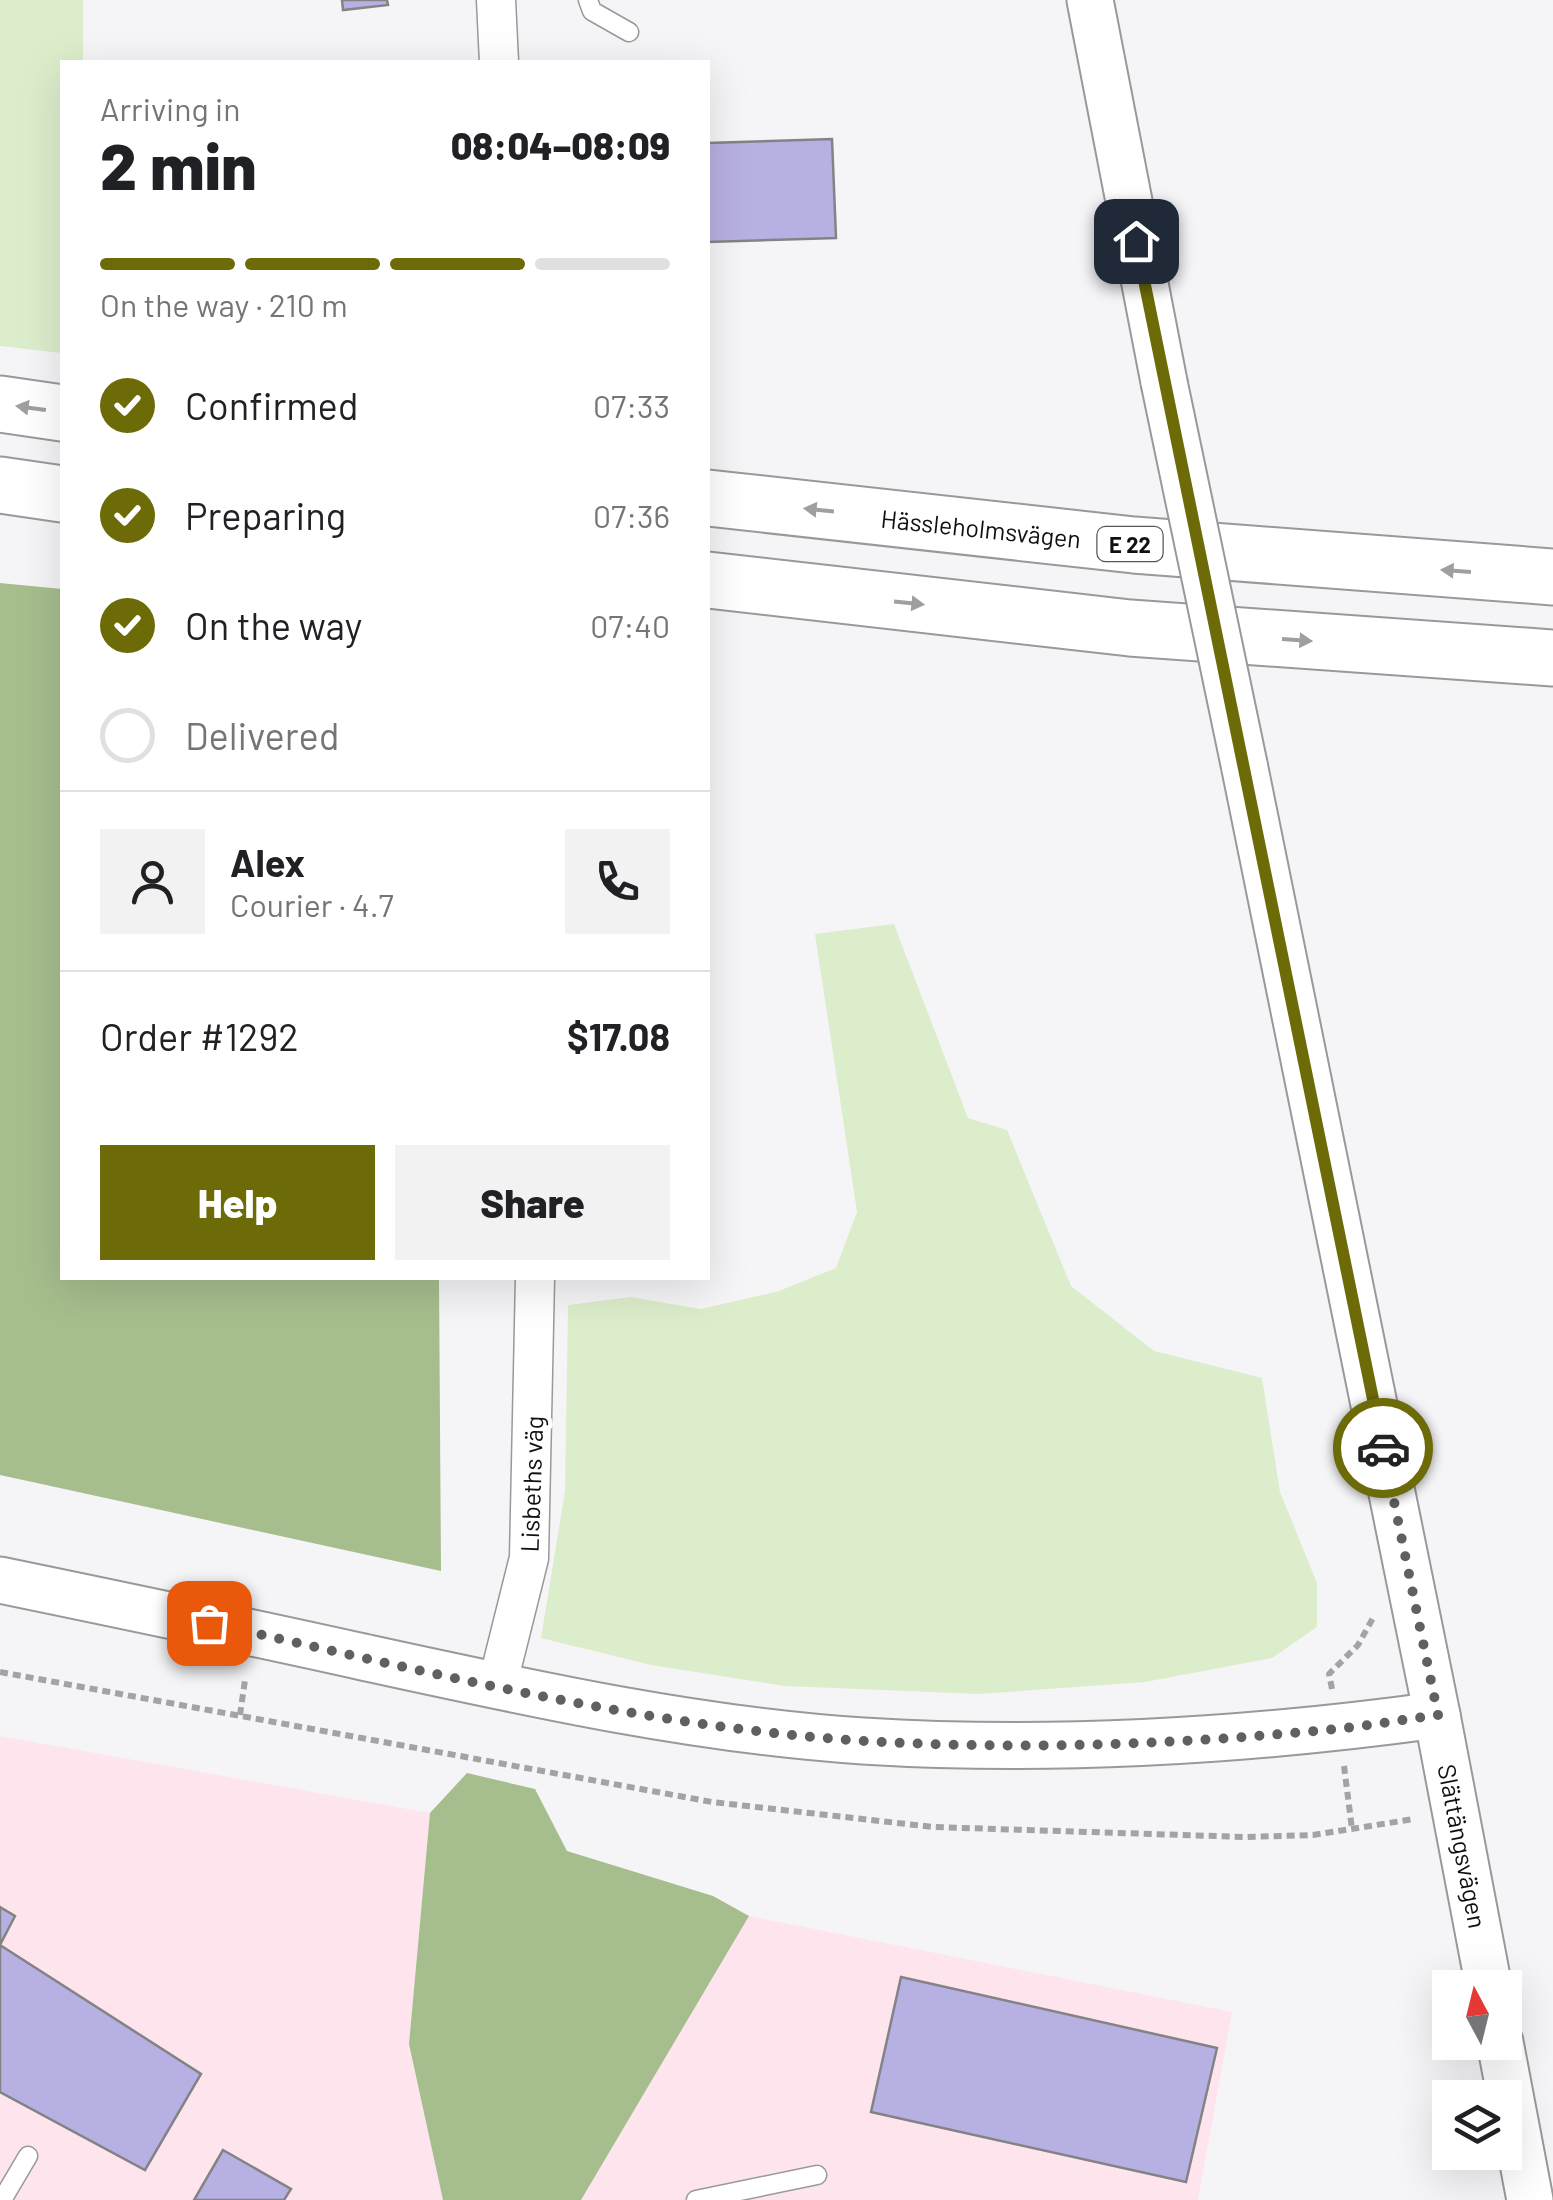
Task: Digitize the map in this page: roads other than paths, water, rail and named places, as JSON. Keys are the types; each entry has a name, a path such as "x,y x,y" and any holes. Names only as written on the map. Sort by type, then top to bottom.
{"highway":[{"path":"0,404 60,413"},
{"path":"0,485 60,494"},
{"name":"Hässleholmsvägen","path":"710,498 1134,545 1553,578"},
{"path":"0,502 60,505"},
{"path":"710,580 1130,628 1553,658"}],"street":[{"path":"496,0 499,60"},
{"name":"Slättängsvägen","path":"1090,0 1164,382 1438,1715 1486,1970"},
{"name":"Lisbeths väg","path":"497,1686 530,1558 536,1280"},
{"path":"0,1580 497,1686 705,1723 862,1741 1030,1746 1175,1742 1338,1729 1438,1715"},
{"path":"1503,2060 1530,2200"}],"lane":[{"path":"588,0 592,11 629,32"},
{"path":"2,2200 28,2156"},
{"path":"696,2200 817,2174"}]}
